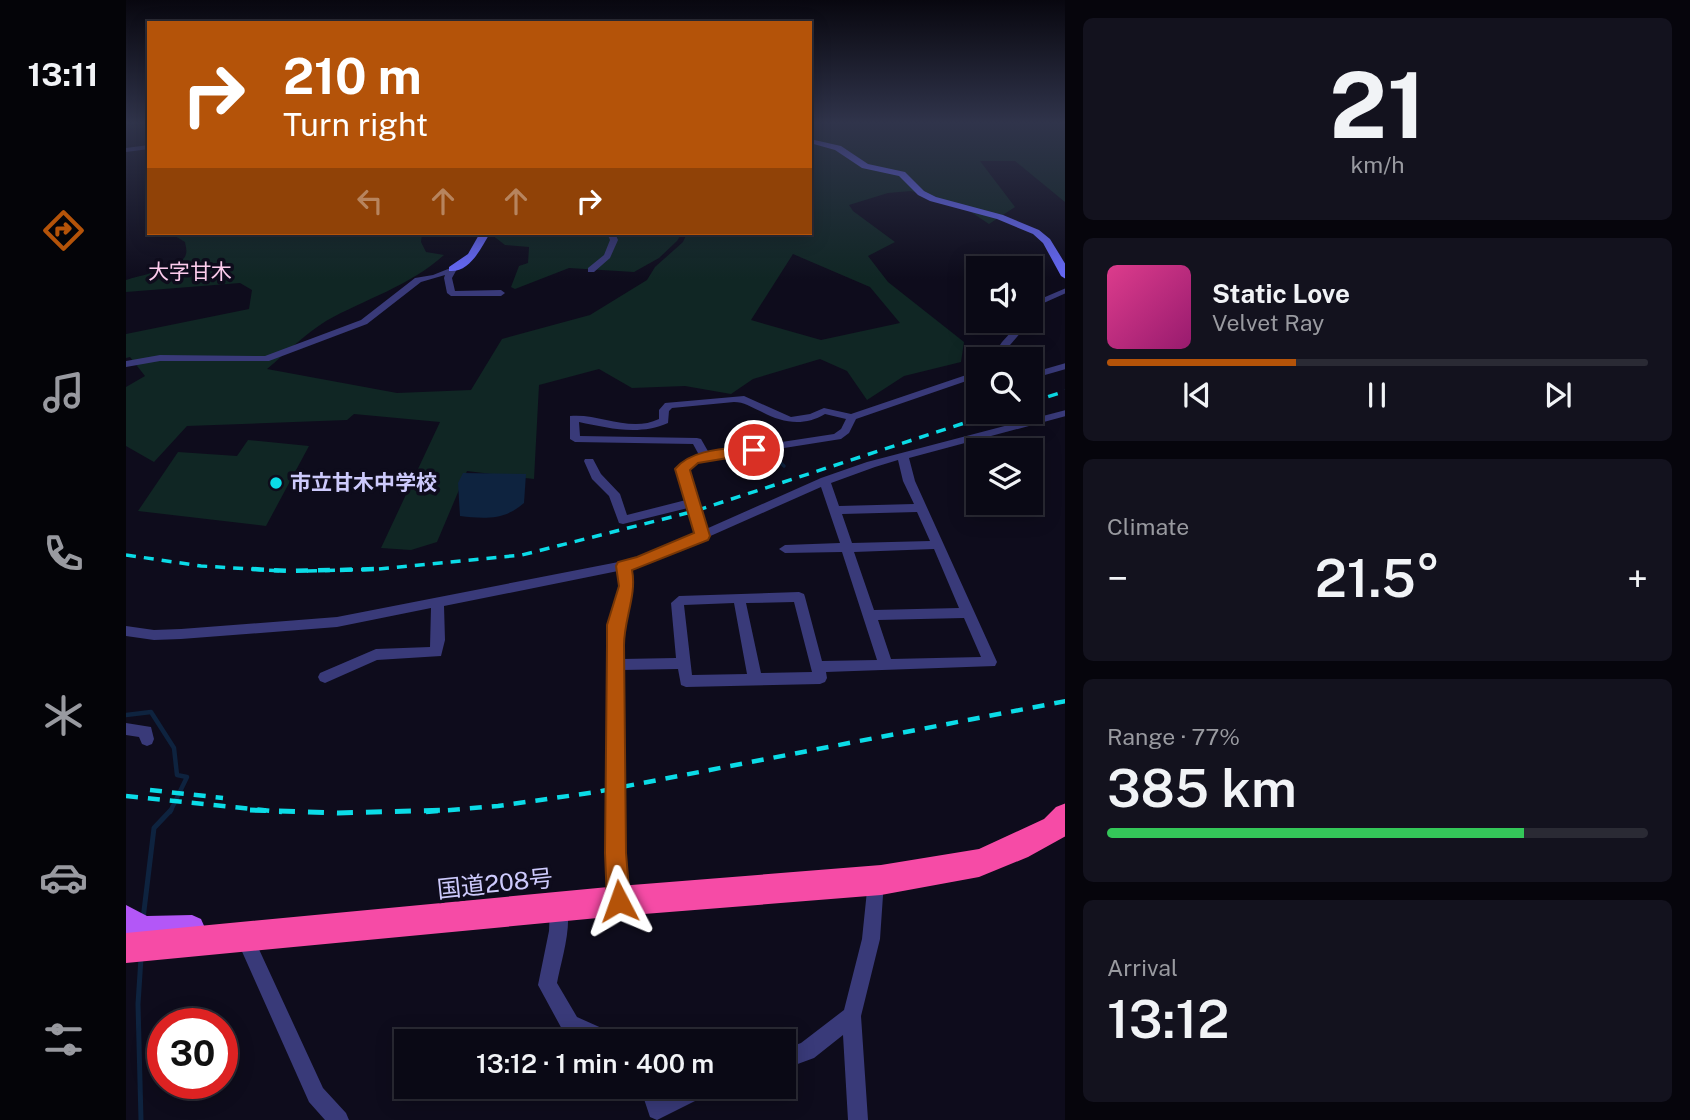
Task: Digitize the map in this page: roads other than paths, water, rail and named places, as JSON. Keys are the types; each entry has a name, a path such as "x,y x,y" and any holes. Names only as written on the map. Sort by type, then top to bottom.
{"highway":[{"name":"国道208号","path":"126,948 619,901 876,881 979,863 1054,828 1065,816"}],"main road":[{"path":"126,917 129,922 144,927 178,929 439,910 552,908"}],"street":[{"path":"902,174 921,193 933,199 1009,219 1036,232 1047,241 1065,276"},
{"path":"126,364 160,358 266,359 364,322 418,280 435,277 453,269 472,256 484,235"},
{"path":"591,270 611,249 614,240 612,235"},
{"path":"453,269 448,278 451,293 454,295 501,293"},
{"path":"1043,300 1065,290"},
{"path":"1007,347 1005,345 1015,333"},
{"path":"1043,372 1065,366"},
{"path":"705,457 697,441 576,439 574,418 625,427 658,425 664,421 664,410 669,405 734,399 744,399 779,417 791,420 813,417 824,411 852,416 966,378"},
{"path":"126,631 154,635 302,627 624,566 640,562 870,464 1065,413"},
{"path":"702,536 682,469 694,459 837,437 845,431 852,416"},
{"path":"817,667 990,662 920,508 903,457"},
{"path":"589,461 596,476 614,494 623,520 691,503"},
{"path":"825,481 886,665"},
{"path":"834,510 920,508"},
{"path":"785,550 937,545"},
{"path":"619,901 615,853 615,665 616,625 627,586 624,566"},
{"path":"799,597 820,678 687,681 683,663 677,603 684,599 799,597"},
{"path":"739,598 755,680"},
{"path":"325,677 376,655 436,652 440,635 436,625 438,603"},
{"path":"870,615 967,612"},
{"path":"615,665 683,663"},
{"path":"126,729 146,732 148,739"},
{"path":"858,1120 852,1016 871,939 876,881"},
{"path":"552,908 558,931 547,985 570,1024 581,1029"},
{"path":"245,937 316,1095 339,1120"},
{"path":"796,1055 807,1051 852,1016"},
{"path":"658,1115 683,1099"}],"water":[{"path":"463,473 526,474 524,503 510,513 494,517 460,516 458,483"}],"waterway":[{"path":"765,449 784,466"},
{"path":"126,715 151,712 174,748 177,775 187,777 171,810"},
{"path":"143,919 154,828 171,810"},
{"path":"141,958 138,1004 141,1120"}],"railway":[{"path":"1043,398 1065,391"},
{"path":"374,569 522,555 695,511 966,422"},
{"path":"126,555 201,566 283,571"},
{"path":"252,569 374,569"},
{"path":"307,571 374,569"},
{"path":"374,569 379,569"},
{"path":"449,810 596,792 1065,701"},
{"path":"150,790 223,798"},
{"path":"126,796 269,811"},
{"path":"250,810 269,811"},
{"path":"269,811 338,813 449,810"},
{"path":"426,812 449,810"},
{"path":"449,810 453,810"},
{"path":"269,811 282,812"}],"place":[{"name":"市立甘木中学校","path":"276,483"}],"district":[{"name":"大字甘木","path":"190,272"}]}
